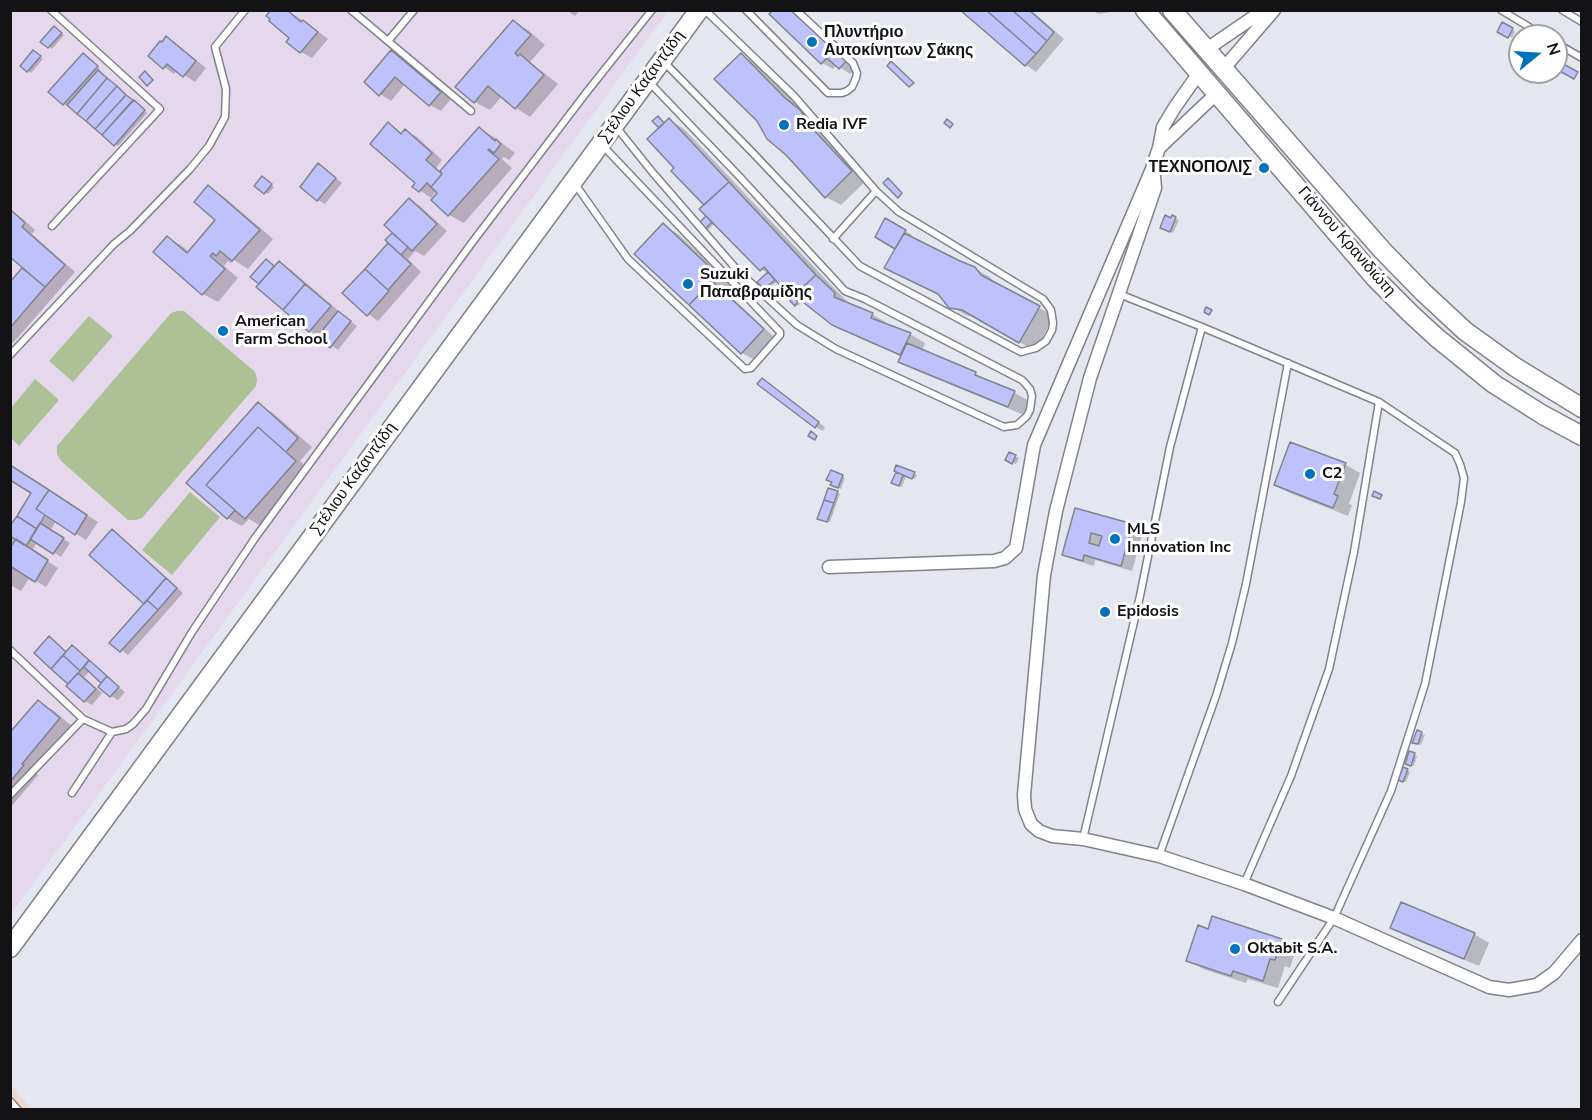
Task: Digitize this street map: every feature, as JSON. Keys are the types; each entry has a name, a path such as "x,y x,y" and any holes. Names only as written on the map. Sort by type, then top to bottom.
{"street":[{"name":"Στέλιου Καζαντζίδη","path":"10,948 699,10"},
{"name":"Γιάννου Κρανιδιώτη","path":"1145,10 1375,278 1410,313 1494,384 1581,436"},
{"name":"Γιάννου Κρανιδιώτη","path":"1172,10 1382,250 1423,292 1465,331 1515,367 1581,408"},
{"path":"1207,49 1264,10"},
{"path":"1224,68 1274,10"},
{"path":"829,567 994,561 1005,558 1016,548 1034,445 1154,165 1163,127 1199,73"},
{"path":"1159,148 1217,93"},
{"path":"1154,165 1155,188 1090,378 1056,511 1044,575 1024,795 1025,810 1031,824 1039,831 1052,836 1083,839 1159,856 1244,884 1334,918 1489,987 1509,990 1537,985 1554,973 1581,940"}],"lane":[{"path":"51,10 160,109 52,226"},
{"path":"10,355 114,244 130,231 190,169 209,146 225,117 226,89 215,47 245,10"},
{"path":"351,10 471,111"},
{"path":"387,41 414,10"},
{"path":"10,650 83,718 112,732 126,729 133,724 146,709 192,632 255,538 474,240 652,10"},
{"path":"662,60 860,266 1021,352 1036,348 1046,341 1052,330 1053,316 1043,299 899,212 876,191 794,96 705,10"},
{"path":"746,10 828,93 847,91 852,87 856,78 857,73 853,63 796,10"},
{"path":"1501,10 1524,24"},
{"path":"1562,10 1581,22"},
{"path":"1568,50 1581,58"},
{"path":"615,125 653,173 738,271 797,325 836,349 1004,427 1017,425 1027,416 1032,396 1030,389 1022,380 865,299 845,291 648,80"},
{"path":"573,181 628,259 745,369 751,368 780,335 780,332 601,144"},
{"path":"833,239 876,191"},
{"path":"1119,294 1379,402 1455,453 1464,478 1425,684 1391,791 1334,918 1278,1002"},
{"path":"1083,839 1140,596 1170,447 1202,327"},
{"path":"1159,856 1216,696 1232,643 1246,584 1288,363"},
{"path":"1244,884 1291,776 1329,669 1354,552 1379,402"},
{"path":"10,795 83,718"},
{"path":"72,793 112,732"},
{"path":"10,1101 18,1110"}],"shaded area":[{"name":"American Farm School","path":"11,11 668,11 11,914"},
{"path":"11,1085 31,1109 11,1109"}],"green space":[{"path":"184,311 255,372 256,386 142,518 128,520 61,461 57,454 57,446 171,313"},
{"path":"89,316 113,336 73,382 49,361"},
{"path":"35,379 59,400 19,446 11,438 11,408"},
{"path":"190,492 220,517 172,575 142,550"}],"building":[{"path":"271,10 287,10 318,32 300,53 286,42 289,38 269,21 270,19 266,16"},
{"name":"Πλυντήριο Αυτοκίνητων Σάκης","path":"773,10 794,10 847,60 839,69 827,58 821,64 769,14"},
{"path":"960,10 986,10 1036,54 1025,66"},
{"path":"986,10 1012,10 1047,41 1036,54"},
{"path":"1012,10 1029,10 1054,32 1047,41"},
{"path":"513,20 531,35 515,53 518,56 520,54 544,75 515,109 488,86 474,103 455,87"},
{"path":"1502,22 1508,25 1508,38 1497,32"},
{"path":"54,26 62,33 48,48 40,42"},
{"path":"166,36 196,61 183,77 167,64 163,69 148,56"},
{"path":"33,50 41,56 27,72 20,66"},
{"path":"391,50 441,92 429,106 395,77 379,96 364,82"},
{"path":"83,53 98,66 63,105 48,92"},
{"name":"Redia IVF","path":"741,53 801,111 810,126 852,171 825,198 786,155 767,139 757,121 714,79"},
{"path":"891,61 914,83 909,87 887,66"},
{"path":"1568,66 1578,72 1574,79 1568,76"},
{"path":"98,70 107,78 77,114 67,105"},
{"path":"145,71 153,80 147,86 139,77"},
{"path":"107,78 117,86 86,121 77,114"},
{"path":"117,86 126,95 95,129 86,121"},
{"path":"126,95 133,100 102,135 95,129"},
{"path":"134,100 145,110 114,146 102,135"},
{"path":"658,116 664,123 659,128 652,121"},
{"path":"669,118 729,182 704,205 671,171 674,168 647,139"},
{"path":"947,119 953,124 950,128 944,123"},
{"path":"388,122 401,134 405,129 432,153 426,160 442,174 431,187 427,183 419,192 412,187 415,183 370,144"},
{"path":"479,127 501,144 494,153 488,150 499,159 448,216 431,200 437,193 431,187 442,174 440,171"},
{"path":"318,163 336,178 317,201 300,187"},
{"path":"262,176 272,184 264,194 254,186"},
{"path":"888,178 902,193 898,198 883,183"},
{"path":"729,182 816,275 791,298 764,267 760,271 699,209"},
{"path":"208,185 260,230 232,261 220,251 216,256 213,253 210,256 225,269 202,295 153,252 167,236 187,253 215,220 194,202"},
{"path":"409,198 437,224 412,251 384,225"},
{"path":"11,210 25,223 22,227 65,265 45,287 10,257"},
{"path":"1165,215 1171,218 1172,215 1176,217 1170,232 1160,228"},
{"path":"706,216 712,222 705,229 699,223"},
{"path":"885,218 906,230 895,249 875,237"},
{"path":"663,223 718,275 689,305 634,254"},
{"path":"392,233 408,247 401,255 385,240"},
{"path":"904,233 975,267 981,275 1040,306 1019,343 962,310 949,308 938,294 884,268"},
{"path":"388,243 411,264 388,290 365,269"},
{"path":"266,259 274,266 259,284 250,277"},
{"path":"279,261 305,284 283,310 256,287"},
{"path":"22,268 45,287 10,328 10,282"},
{"path":"365,269 389,291 367,316 342,293"},
{"path":"768,272 775,280 764,289 757,282"},
{"path":"816,275 835,293 834,297 873,313 871,318 911,333 900,355 832,325 794,295"},
{"path":"712,281 764,329 741,354 689,305"},
{"path":"305,284 331,306 309,332 283,310"},
{"path":"793,297 798,301 795,306 790,301"},
{"path":"1206,307 1212,310 1209,315 1204,312"},
{"path":"338,311 351,321 330,348 317,337"},
{"path":"907,343 1015,391 1008,407 898,362"},
{"path":"762,378 819,422 815,428 757,384"},
{"path":"258,402 298,438 286,452 258,427 206,485 235,510 227,519 186,483"},
{"path":"258,427 296,461 245,519 206,485"},
{"path":"811,431 817,436 815,440 808,436"},
{"name":"C2","path":"1290,442 1346,463 1334,494 1338,496 1333,508 1274,485"},
{"path":"1009,452 1016,455 1012,464 1005,460"},
{"path":"10,465 49,490 36,509 45,515 37,529 17,516 31,493 10,480"},
{"path":"896,465 915,472 912,479 894,471"},
{"path":"831,470 843,475 838,488 830,485 832,482 826,480"},
{"path":"896,472 903,475 899,486 891,483"},
{"path":"828,488 838,491 834,503 824,500"},
{"path":"49,490 87,515 75,535 36,509"},
{"path":"1374,491 1382,495 1380,499 1372,496"},
{"path":"824,500 834,503 827,522 817,519"},
{"name":"MLS Innovation Inc","path":"1075,508 1133,524 1121,566 1084,555 1083,561 1062,555","holes":["1091,533 1102,536 1099,546 1089,543"]},
{"path":"17,516 37,529 26,546 10,536 10,526"},
{"path":"40,523 64,538 53,554 30,539"},
{"path":"112,529 166,578 144,604 89,555"},
{"path":"16,539 48,560 35,582 10,566 10,548"},
{"path":"166,578 177,588 158,610 147,600"},
{"path":"147,600 158,610 120,652 109,643"},
{"path":"49,636 66,652 51,669 34,653"},
{"path":"72,645 89,660 80,671 63,655"},
{"path":"63,655 80,671 68,684 51,669"},
{"path":"89,660 107,676 101,683 84,667"},
{"path":"78,673 96,689 84,702 66,686"},
{"path":"107,676 119,687 110,697 98,687"},
{"path":"38,700 60,718 10,782 10,729 12,730"},
{"path":"1417,730 1422,732 1418,744 1412,743"},
{"path":"1409,751 1415,753 1411,766 1405,764"},
{"path":"1403,767 1408,769 1403,782 1398,780"},
{"path":"1401,902 1475,933 1464,959 1390,928"},
{"name":"Oktabit S.A.","path":"1212,916 1282,939 1275,960 1270,959 1263,981 1233,971 1231,976 1186,961 1198,925 1208,929"}],"place":[{"name":"Πλυντήριο Αυτοκίνητων Σάκης","path":"812,42"},
{"name":"Redia IVF","path":"784,125"},
{"name":"ΤΕΧΝΟΠΟΛΙΣ","path":"1264,168"},
{"name":"Suzuki Παπαβραμίδης","path":"688,284"},
{"name":"American Farm School","path":"223,331"},
{"name":"C2","path":"1310,474"},
{"name":"MLS Innovation Inc","path":"1115,539"},
{"name":"Epidosis","path":"1105,612"},
{"name":"Oktabit S.A.","path":"1235,949"}]}
